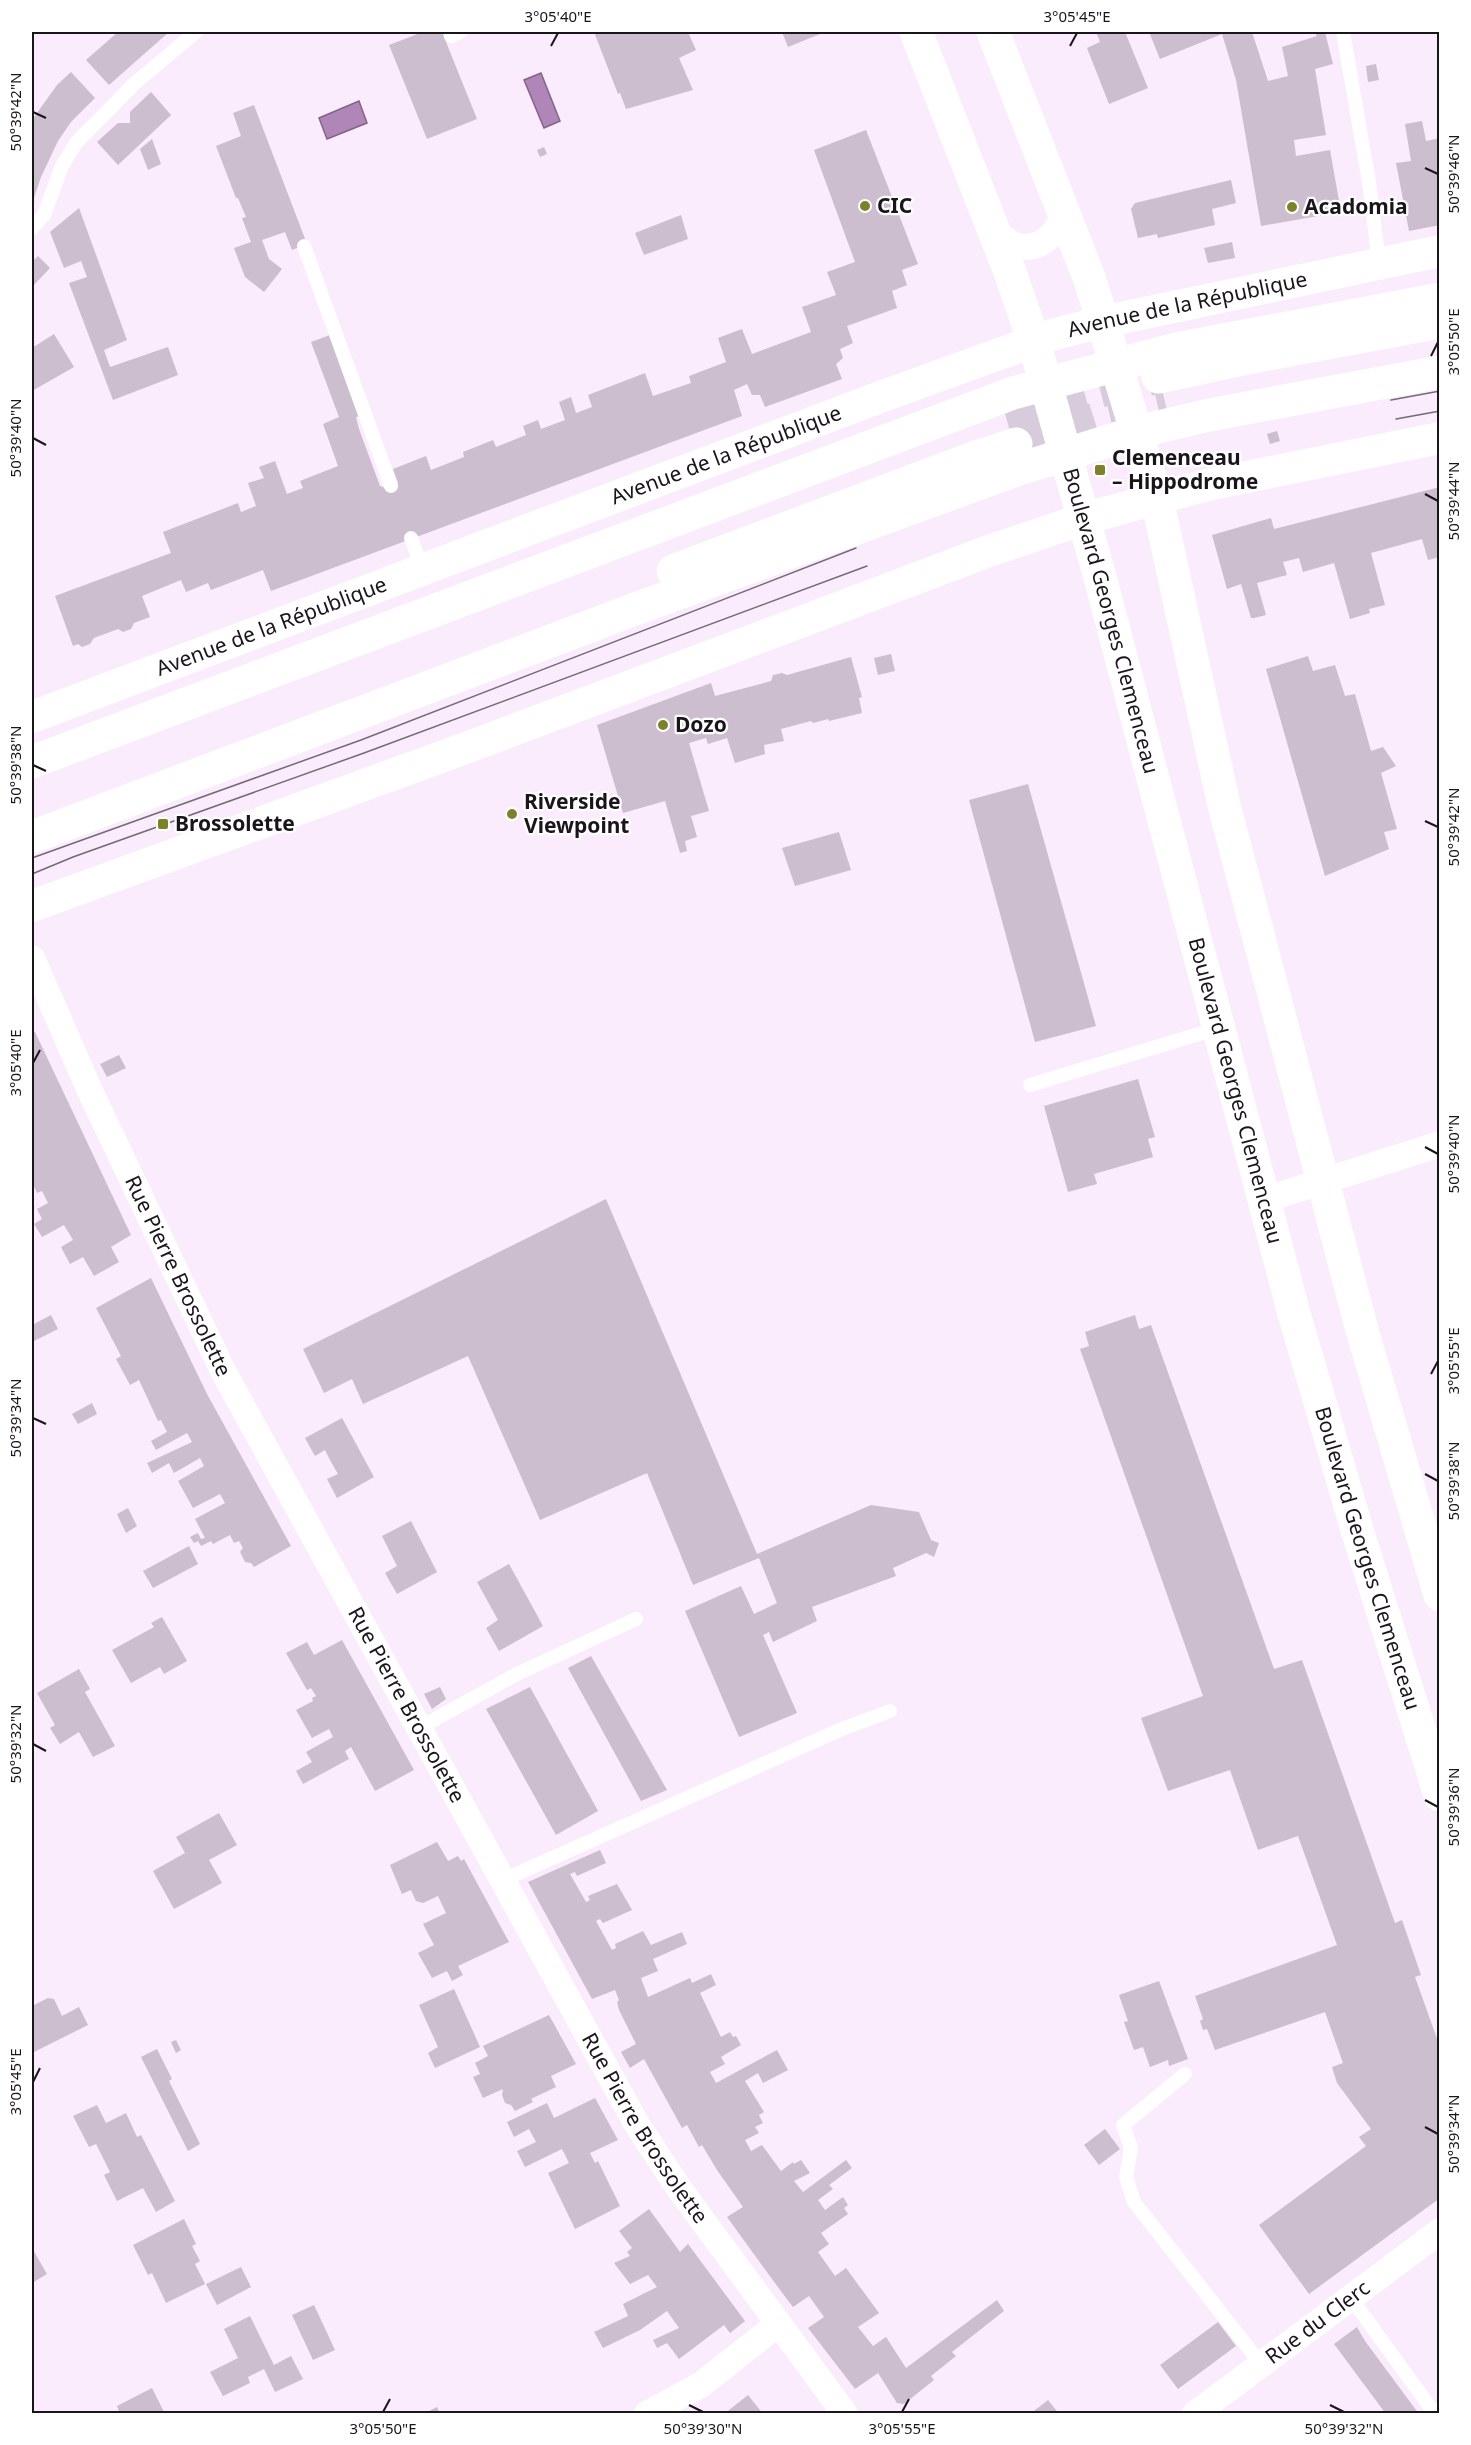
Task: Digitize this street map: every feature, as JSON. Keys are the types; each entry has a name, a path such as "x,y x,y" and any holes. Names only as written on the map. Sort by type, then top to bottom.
{"main road":[{"path":"916,32 1034,342"},
{"path":"993,32 1090,280 1137,432 1156,499 1224,805 1362,1330 1440,1595"},
{"path":"32,762 876,444 1045,383 1232,337 1440,299"},
{"path":"1440,322 1252,357 1161,390 1440,350"},
{"name":"Boulevard Georges Clemenceau","path":"1034,342 1264,1200 1358,1533 1440,1795"},
{"path":"32,837 638,608 1019,469 1137,432 1209,415 1440,372"},
{"path":"32,785 438,630 1011,431 973,458 32,813"}],"street":[{"path":"992,227 1007,242 1016,246 1035,245 1058,230 1064,210"},
{"name":"Avenue de la République","path":"32,717 1034,342 1102,322 1440,251"},
{"path":"32,906 486,741 997,548 1083,519 1275,471 1440,438"},
{"name":"Rue Pierre Brossolette","path":"34,972 223,1371 636,2123 678,2187 845,2414"},
{"path":"1264,1200 1440,1144"},
{"name":"Rue du Clerc","path":"1195,2414 1440,2231"},
{"path":"646,2414 702,2384 778,2324"}],"lane":[{"path":"32,228 44,215 62,166 76,142 135,83 196,32"},
{"path":"1343,32 1379,263"},
{"path":"304,246 391,486"},
{"path":"411,538 423,570"},
{"path":"1030,1085 1219,1028"},
{"path":"419,1728 519,1673 636,1619"},
{"path":"503,1880 842,1729 890,1711"},
{"path":"1185,2074 1123,2125 1131,2148 1126,2177 1134,2202 1261,2364"},
{"path":"1351,2298 1435,2414"}],"shaded area":[{"path":"541,73 560,121 544,128 524,80"},
{"path":"359,101 367,123 327,139 319,118"}],"building":[{"path":"118,32 169,32 109,85 86,60"},
{"path":"423,32 442,32 477,119 427,139 389,45"},
{"path":"594,32 688,32 696,50 679,58 693,90 626,109"},
{"path":"782,32 825,32 788,47"},
{"path":"1096,32 1125,32 1148,88 1109,104 1087,48 1100,42"},
{"path":"1149,32 1252,32 1268,81 1288,76 1282,47 1317,36 1314,32 1325,32 1333,64 1315,69 1326,135 1294,140 1296,156 1330,150 1341,212 1261,226 1236,80 1222,34 1160,59"},
{"path":"1376,64 1379,80 1368,82 1366,66"},
{"path":"71,72 95,98 71,122 58,141 41,177 32,204 32,120 57,85"},
{"path":"151,92 171,115 118,165 97,142 118,123 130,123 130,112"},
{"path":"254,105 307,244 292,250 285,232 262,240 269,259 282,269 264,292 245,277 234,248 251,242 242,218 246,217 236,198 216,146 241,136 233,113"},
{"path":"1422,121 1426,141 1440,138 1440,225 1409,231 1396,163 1411,161 1405,124"},
{"path":"866,130 918,264 902,270 907,285 892,291 897,308 847,326 853,343 840,349 843,358 836,364 842,379 765,407 760,395 752,395 747,384 734,390 742,416 271,591 263,570 211,590 208,583 186,592 181,580 142,596 150,617 134,623 131,629 123,632 118,629 94,638 90,644 82,647 78,644 73,646 55,596 171,553 163,532 238,503 241,512 256,506 248,483 264,478 259,467 275,461 287,494 303,488 300,481 338,466 323,424 339,417 311,342 330,335 360,416 356,417 359,429 380,486 385,488 398,483 393,469 426,456 431,470 464,457 463,452 493,440 496,447 526,435 523,426 538,420 541,429 565,420 559,402 571,397 576,413 592,407 588,395 645,373 653,396 691,383 689,376 726,362 718,338 742,329 752,354 811,332 802,307 836,295 827,272 855,262 814,150"},
{"path":"152,139 161,164 148,170 140,149"},
{"path":"544,147 547,154 540,157 537,150"},
{"path":"1231,180 1236,203 1212,209 1215,225 1158,238 1157,234 1138,238 1131,209 1135,203"},
{"path":"79,208 127,340 104,350 110,367 168,347 178,375 113,400 69,283 87,277 81,261 64,268 50,232"},
{"path":"681,215 688,239 644,255 635,233"},
{"path":"1232,242 1235,258 1208,263 1204,248"},
{"path":"38,256 50,268 32,287 32,262"},
{"path":"54,334 74,367 32,391 32,348"},
{"path":"1277,431 1280,441 1270,444 1267,434"},
{"path":"1440,487 1440,557 1428,560 1422,539 1371,553 1385,605 1369,609 1370,613 1350,619 1334,563 1303,572 1299,558 1283,562 1287,575 1257,583 1266,615 1254,618 1251,618 1241,584 1227,589 1212,535 1271,518 1274,529"},
{"path":"891,654 895,671 878,675 874,658"},
{"path":"1308,656 1313,671 1335,665 1345,696 1355,694 1371,751 1383,747 1396,766 1381,773 1397,829 1384,832 1389,849 1325,876 1266,669"},
{"path":"851,657 862,697 859,698 862,713 829,721 828,719 813,723 811,721 781,729 784,741 764,745 765,754 735,763 727,738 708,744 706,738 689,743 709,811 691,816 697,837 685,841 687,851 680,853 665,801 623,813 597,725 711,683 715,696 771,681 773,675 782,673 787,675"},
{"path":"1028,784 1096,1026 1035,1042 969,800"},
{"path":"839,832 851,870 795,886 782,848"},
{"path":"32,1032 35,1032 131,1235 111,1247 119,1262 94,1276 83,1257 70,1264 61,1247 73,1240 64,1225 42,1237 34,1224 42,1219 37,1209 48,1203 42,1191 37,1193 32,1182"},
{"path":"119,1055 126,1068 107,1077 100,1064"},
{"path":"1138,1079 1155,1137 1148,1139 1153,1157 1094,1174 1097,1184 1068,1192 1044,1106"},
{"path":"606,1199 757,1554 871,1505 919,1512 931,1540 939,1543 934,1557 926,1553 893,1568 896,1576 812,1607 817,1621 773,1642 769,1632 763,1635 797,1713 739,1737 685,1611 741,1586 754,1614 777,1603 759,1558 693,1585 647,1473 540,1520 468,1356 363,1404 352,1379 324,1393 303,1349"},
{"path":"151,1278 207,1394 291,1546 254,1567 251,1563 245,1562 240,1552 243,1548 239,1541 234,1543 230,1535 213,1544 211,1541 201,1546 198,1541 194,1543 190,1537 198,1533 201,1539 205,1538 195,1519 225,1503 220,1494 193,1508 178,1481 204,1466 200,1458 174,1473 169,1463 152,1473 147,1463 192,1442 187,1433 156,1450 151,1441 167,1432 161,1420 158,1421 139,1380 130,1385 116,1359 121,1356 96,1308"},
{"path":"51,1315 58,1329 32,1342 32,1325"},
{"path":"1135,1315 1139,1329 1151,1325 1274,1669 1302,1660 1395,1923 1402,1920 1421,1975 1415,1977 1440,2047 1440,2198 1309,2294 1259,2225 1366,2146 1359,2137 1371,2129 1337,2083 1332,2067 1343,2063 1325,2012 1215,2050 1207,2029 1203,2030 1200,2021 1203,2019 1195,1996 1337,1945 1298,1836 1258,1850 1230,1770 1168,1791 1141,1718 1203,1696 1080,1349 1089,1346 1085,1332"},
{"path":"92,1403 97,1414 78,1424 72,1414"},
{"path":"342,1418 374,1477 337,1498 327,1479 338,1474 325,1450 315,1456 305,1438"},
{"path":"128,1508 137,1526 126,1533 117,1514"},
{"path":"411,1521 437,1572 397,1594 385,1573 397,1566 382,1536"},
{"path":"189,1546 198,1564 153,1588 143,1571"},
{"path":"509,1564 543,1626 499,1651 486,1628 498,1620 477,1582"},
{"path":"162,1617 187,1661 164,1674 160,1667 131,1683 112,1650 154,1627 151,1623"},
{"path":"342,1640 414,1770 375,1791 351,1747 345,1751 349,1759 303,1784 296,1771 312,1762 306,1752 333,1737 329,1729 312,1738 296,1710 313,1701 312,1698 316,1696 311,1688 307,1690 286,1653 307,1642 314,1655"},
{"path":"591,1656 667,1790 641,1801 568,1668"},
{"path":"79,1669 90,1689 85,1692 115,1746 93,1757 79,1732 60,1744 50,1728 55,1725 37,1693"},
{"path":"440,1687 446,1699 432,1709 424,1694"},
{"path":"530,1687 598,1811 556,1835 486,1709"},
{"path":"219,1813 237,1845 209,1860 222,1883 174,1909 153,1871 185,1853 176,1837"},
{"path":"437,1842 448,1861 458,1856 461,1861 464,1859 509,1942 458,1966 463,1975 452,1981 447,1971 432,1978 418,1953 434,1945 423,1924 446,1913 438,1896 423,1903 416,1901 411,1890 402,1894 390,1865"},
{"path":"600,1850 606,1863 577,1876 575,1872 570,1874 586,1902 590,1900 588,1896 617,1884 632,1910 603,1923 600,1919 596,1921 612,1950 616,1948 615,1944 643,1931 651,1945 682,1932 687,1944 653,1959 658,1971 641,1978 648,1997 690,1978 692,1983 711,1974 716,1985 700,1993 721,2037 730,2032 733,2037 736,2036 741,2045 721,2057 725,2064 710,2072 716,2083 777,2050 788,2070 763,2083 758,2073 745,2081 764,2112 759,2115 763,2123 755,2127 759,2133 745,2140 751,2151 762,2145 781,2171 793,2162 794,2164 801,2160 810,2173 794,2181 803,2192 846,2160 852,2168 829,2185 833,2189 818,2200 825,2210 843,2197 848,2205 844,2208 848,2214 821,2233 829,2244 818,2252 835,2276 846,2268 879,2313 858,2327 873,2346 886,2337 906,2368 997,2300 1004,2311 952,2352 956,2356 931,2376 934,2380 904,2404 897,2403 878,2373 855,2389 808,2328 824,2317 809,2296 793,2307 727,2217 743,2207 702,2145 699,2147 687,2125 682,2128 644,2059 630,2068 621,2052 636,2044 619,2010 617,2002 619,2000 615,1990 592,1999 528,1882"},
{"path":"1159,1981 1188,2059 1169,2066 1168,2060 1150,2067 1143,2047 1134,2050 1124,2022 1128,2021 1119,1995"},
{"path":"454,1989 480,2047 435,2068 428,2053 438,2047 419,2005"},
{"path":"48,1998 54,1999 62,2016 79,2007 88,2025 32,2053 32,2006"},
{"path":"549,2015 576,2064 551,2076 556,2087 531,2099 533,2102 515,2111 511,2105 505,2103 502,2095 503,2089 483,2098 473,2077 480,2074 475,2063 488,2056 483,2046"},
{"path":"176,2040 181,2050 176,2053 171,2042"},
{"path":"157,2049 172,2079 169,2081 200,2144 188,2151 141,2057"},
{"path":"595,2098 618,2140 590,2153 595,2163 598,2161 620,2206 575,2229 548,2173 569,2163 562,2149 525,2167 517,2151 536,2142 529,2129 514,2137 507,2122 547,2103 554,2118"},
{"path":"97,2105 106,2123 126,2113 137,2137 141,2135 175,2201 156,2212 143,2188 117,2201 104,2175 110,2172 96,2144 89,2147 73,2116"},
{"path":"1105,2129 1120,2149 1099,2165 1084,2145"},
{"path":"649,2209 680,2252 688,2244 745,2321 730,2333 724,2325 679,2359 667,2343 657,2348 653,2340 679,2328 667,2311 640,2330 603,2348 594,2332 628,2316 623,2304 657,2287 648,2275 630,2284 614,2263 630,2256 627,2252 632,2248 619,2231"},
{"path":"184,2219 196,2244 192,2246 200,2261 195,2264 205,2284 166,2303 152,2273 148,2275 133,2245"},
{"path":"32,2248 47,2274 32,2283"},
{"path":"241,2267 251,2287 217,2305 206,2284"},
{"path":"314,2305 335,2350 313,2360 292,2315"},
{"path":"250,2316 274,2365 291,2356 303,2379 275,2392 264,2369 248,2377 250,2383 223,2396 210,2372 238,2358 224,2329"},
{"path":"1218,2322 1236,2346 1178,2389 1160,2365"},
{"path":"1357,2327 1419,2414 1386,2414 1334,2344"},
{"path":"152,2388 165,2414 120,2414 117,2406"},
{"path":"748,2395 763,2414 724,2414"},
{"path":"1048,2400 1059,2414 1030,2414"},
{"path":"437,2407 440,2414 423,2414"}],"tunnel":[{"path":"1006,417 1158,377"},
{"path":"1016,444 1095,419 1165,402"}],"tram line":[{"path":"1391,400 1440,391"},
{"path":"1396,419 1440,411"},
{"path":"32,858 361,740 856,548"},
{"path":"32,874 867,566"}],"place":[{"name":"CIC","path":"865,206"},
{"name":"Acadomia","path":"1292,207"},
{"name":"Clemenceau – Hippodrome","path":"1100,470"},
{"name":"Dozo","path":"663,725"},
{"name":"Riverside Viewpoint","path":"512,814"},
{"name":"Brossolette","path":"163,824"}]}
